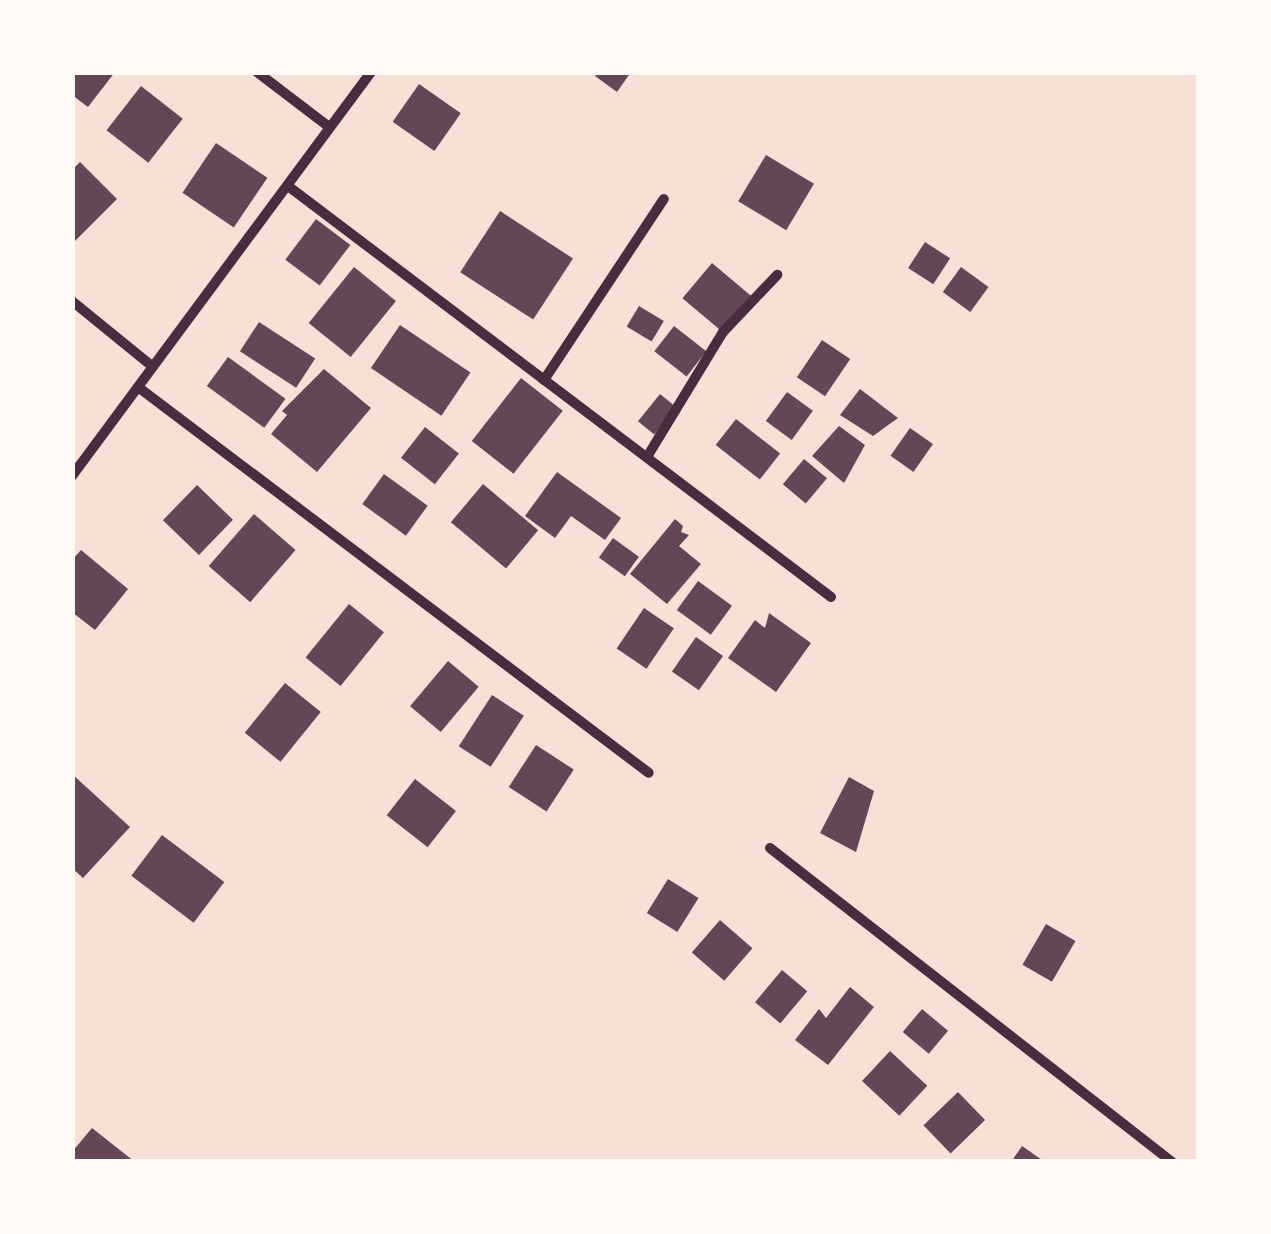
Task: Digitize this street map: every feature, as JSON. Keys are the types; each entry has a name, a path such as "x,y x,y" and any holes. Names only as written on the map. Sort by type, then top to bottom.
{"street":[{"path":"257,72 328,126"},
{"path":"72,476 371,72"},
{"path":"288,186 831,597"},
{"path":"544,380 664,200"},
{"path":"647,458 724,332 776,275"},
{"path":"72,302 153,367"},
{"path":"138,387 650,773"},
{"path":"770,848 1172,1162"}],"building":[{"path":"72,72 115,72 88,107 72,95"},
{"path":"598,72 631,72 617,92 595,76"},
{"path":"419,84 461,113 434,151 393,122"},
{"path":"141,86 183,119 148,163 107,130"},
{"path":"216,143 267,178 234,227 182,193"},
{"path":"766,155 814,184 786,230 738,201"},
{"path":"80,162 117,199 72,244 72,170"},
{"path":"500,211 573,258 533,320 460,272"},
{"path":"316,219 350,245 320,286 285,260"},
{"path":"925,242 950,258 933,284 908,268"},
{"path":"712,263 752,296 722,332 682,298"},
{"path":"354,267 396,301 351,357 309,323"},
{"path":"961,267 989,287 970,312 943,292"},
{"path":"639,306 664,321 651,342 627,327"},
{"path":"259,322 315,358 296,388 240,351"},
{"path":"400,325 470,373 441,416 371,368"},
{"path":"674,326 706,351 687,376 654,351"},
{"path":"822,340 850,359 825,396 797,377"},
{"path":"228,357 285,399 264,428 207,386"},
{"path":"324,369 371,408 317,472 271,434 287,415 282,411"},
{"path":"521,378 563,411 514,474 472,441"},
{"path":"860,389 898,418 873,436 840,415"},
{"path":"787,392 813,411 792,440 766,421"},
{"path":"660,394 676,407 654,434 638,421"},
{"path":"736,419 780,453 760,479 716,445"},
{"path":"839,426 865,445 844,483 812,456"},
{"path":"425,427 459,453 435,484 401,458"},
{"path":"910,428 933,444 913,472 890,456"},
{"path":"804,459 827,478 806,504 783,484"},
{"path":"557,472 621,518 605,540 571,516 555,538 525,516"},
{"path":"384,474 428,506 406,536 362,504"},
{"path":"483,484 538,530 506,569 451,522"},
{"path":"197,485 233,520 199,555 163,520"},
{"path":"254,514 296,550 250,602 209,566"},
{"path":"675,519 683,526 681,532 689,535 679,546 701,564 667,604 630,574"},
{"path":"613,538 639,557 625,576 599,557"},
{"path":"81,550 128,589 95,630 72,612 72,560"},
{"path":"698,581 732,606 711,635 677,610"},
{"path":"349,604 384,632 341,686 306,658"},
{"path":"644,608 674,628 646,669 617,649"},
{"path":"769,613 811,643 776,692 728,658 755,620 765,628"},
{"path":"696,637 723,656 699,690 672,671"},
{"path":"448,661 479,687 441,732 410,706"},
{"path":"285,683 321,712 280,762 245,733"},
{"path":"492,695 524,716 491,767 459,746"},
{"path":"536,745 574,770 547,811 509,787"},
{"path":"72,774 130,827 83,878 72,868"},
{"path":"849,777 874,791 856,852 820,833"},
{"path":"415,779 456,811 428,847 387,815"},
{"path":"162,835 224,882 194,923 131,876"},
{"path":"668,879 699,898 677,932 647,913"},
{"path":"720,920 752,948 724,981 692,952"},
{"path":"1046,924 1075,941 1052,982 1022,965"},
{"path":"782,970 807,991 780,1023 755,1002"},
{"path":"850,987 874,1007 828,1065 795,1040 819,1009 826,1018"},
{"path":"922,1009 948,1031 929,1054 903,1032"},
{"path":"890,1051 927,1086 899,1116 862,1081"},
{"path":"958,1092 985,1120 951,1153 923,1125"},
{"path":"92,1128 135,1162 72,1162 72,1152"},
{"path":"1022,1146 1045,1162 1011,1162"}]}
